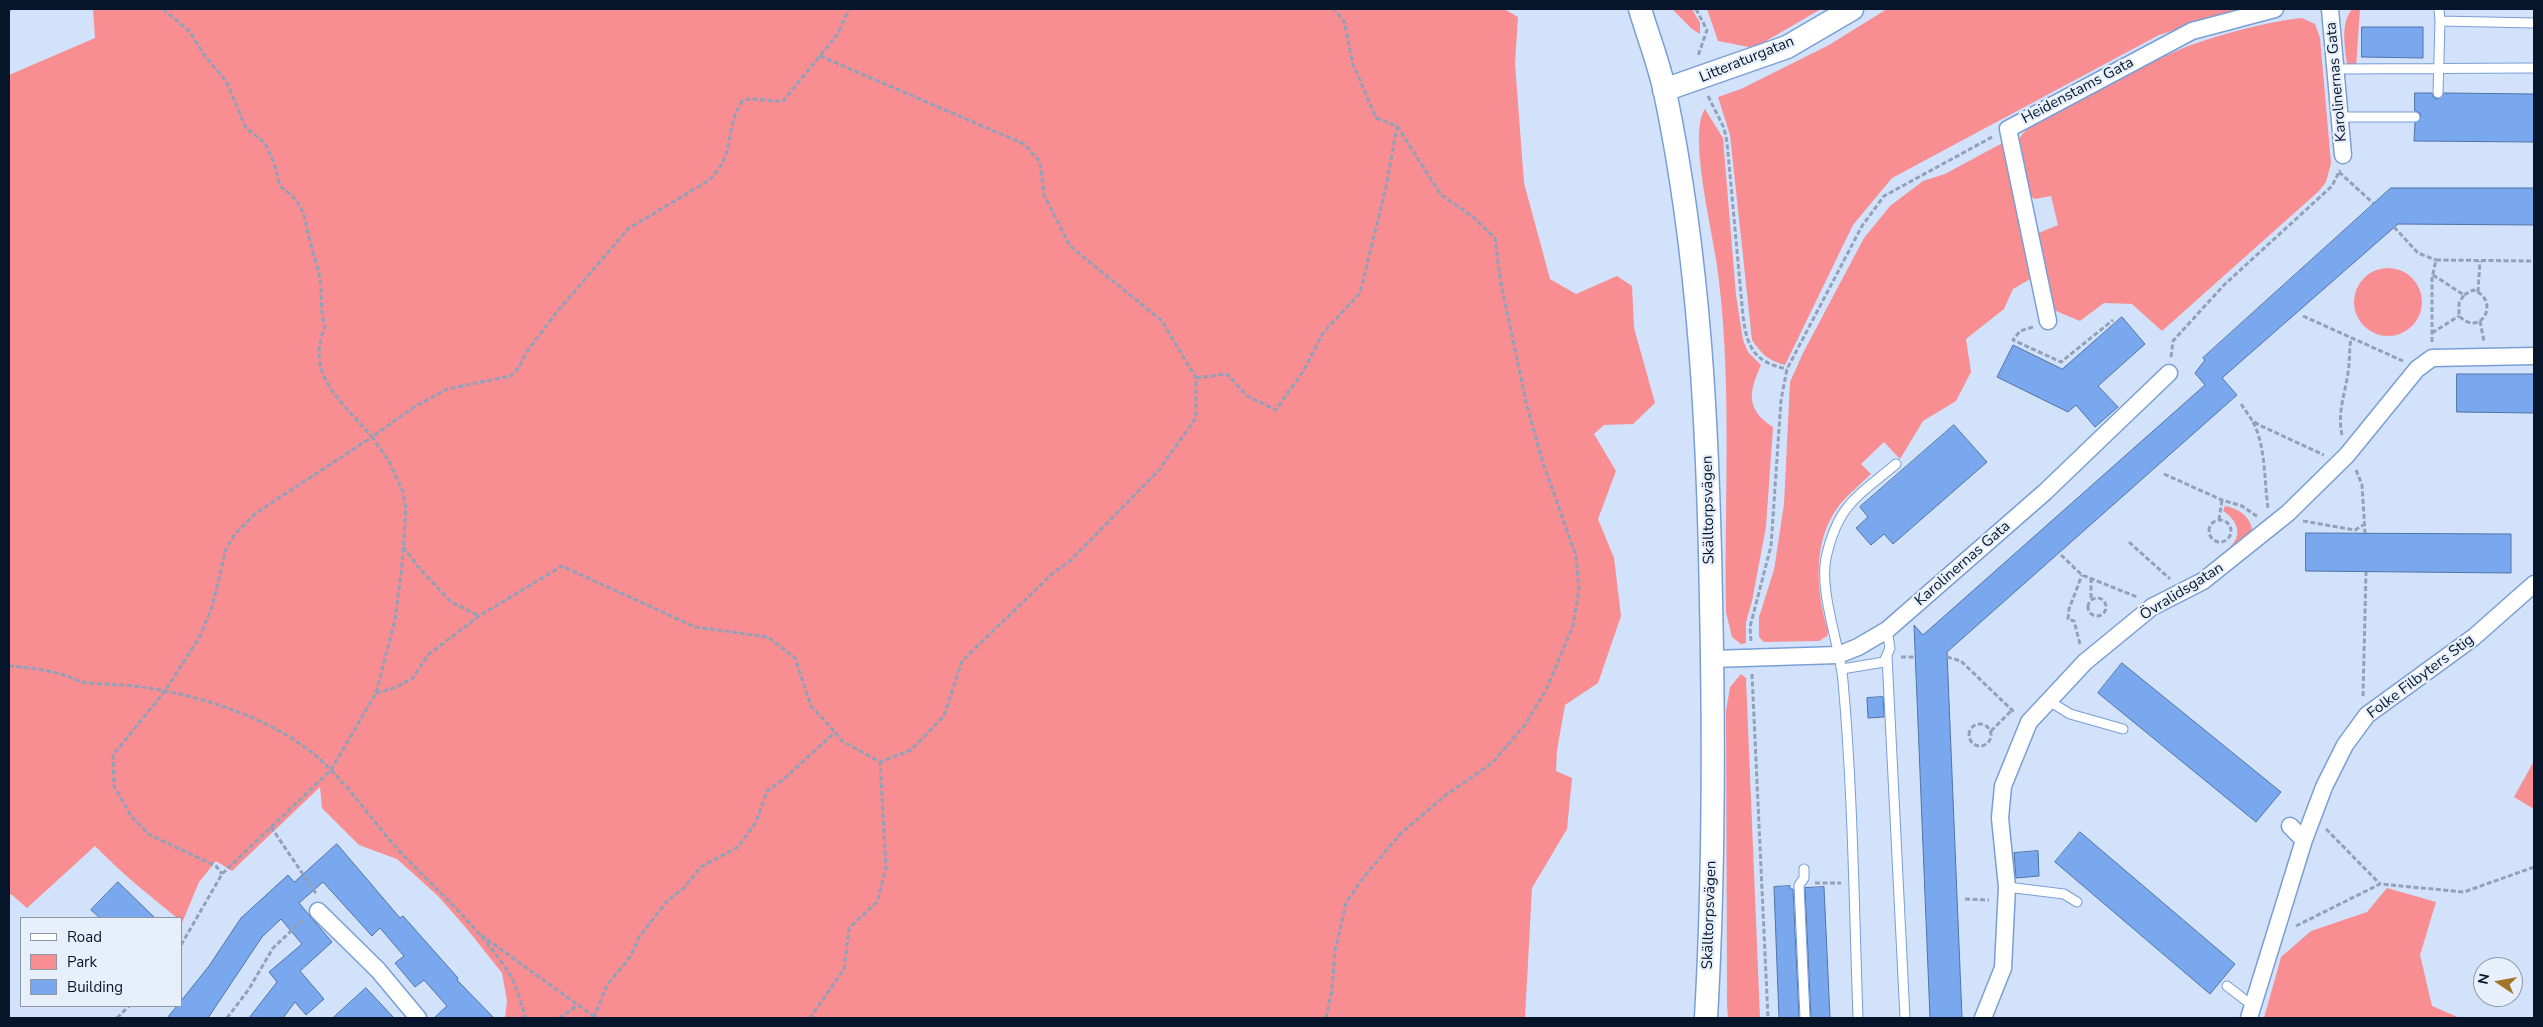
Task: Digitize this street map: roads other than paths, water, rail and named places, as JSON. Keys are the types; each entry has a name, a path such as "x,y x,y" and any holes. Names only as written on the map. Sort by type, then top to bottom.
{"street":[{"name":"Skälltorpsvägen","path":"1640,9 1664,90 1681,189 1703,358 1709,462 1713,856 1706,1018"},
{"name":"Litteraturgatan","path":"1664,90 1703,78 1787,47 1852,9"},
{"name":"Heidenstams Gata","path":"2048,321 2008,129 2192,31 2275,9"},
{"name":"Karolinernas Gata","path":"2330,9 2342,117 2343,154"},
{"name":"Övralidsgatan","path":"1983,1018 2003,968 2007,895 2000,818 2003,786 2029,722 2085,662 2152,607 2203,581 2277,522 2342,460 2417,369 2432,358 2534,356"},
{"name":"Karolinernas Gata","path":"1712,659 1751,657 1840,662 1858,647 1887,630 2045,492 2169,373"},
{"name":"Folke Filbyters Stig","path":"2251,1012 2304,840 2324,787 2345,745 2367,715 2474,637 2534,584"},
{"path":"2290,826 2304,840"},
{"path":"318,912 378,970 418,1018"}],"lane":[{"path":"2438,93 2439,9"},
{"path":"2440,21 2534,23"},
{"path":"2337,69 2533,68"},
{"path":"2342,117 2415,117"},
{"path":"1858,1018 1849,779 1840,662 1825,578 1826,561 1839,518 1848,504 1896,464"},
{"path":"1887,630 1890,639 1888,656 1905,1018"},
{"path":"1840,662 1880,664 1888,656"},
{"path":"2049,701 2070,714 2123,728"},
{"path":"1804,869 1804,878 1799,885 1804,1018"},
{"path":"2007,895 2064,894 2077,902"},
{"path":"2227,986 2251,1012"}]}
